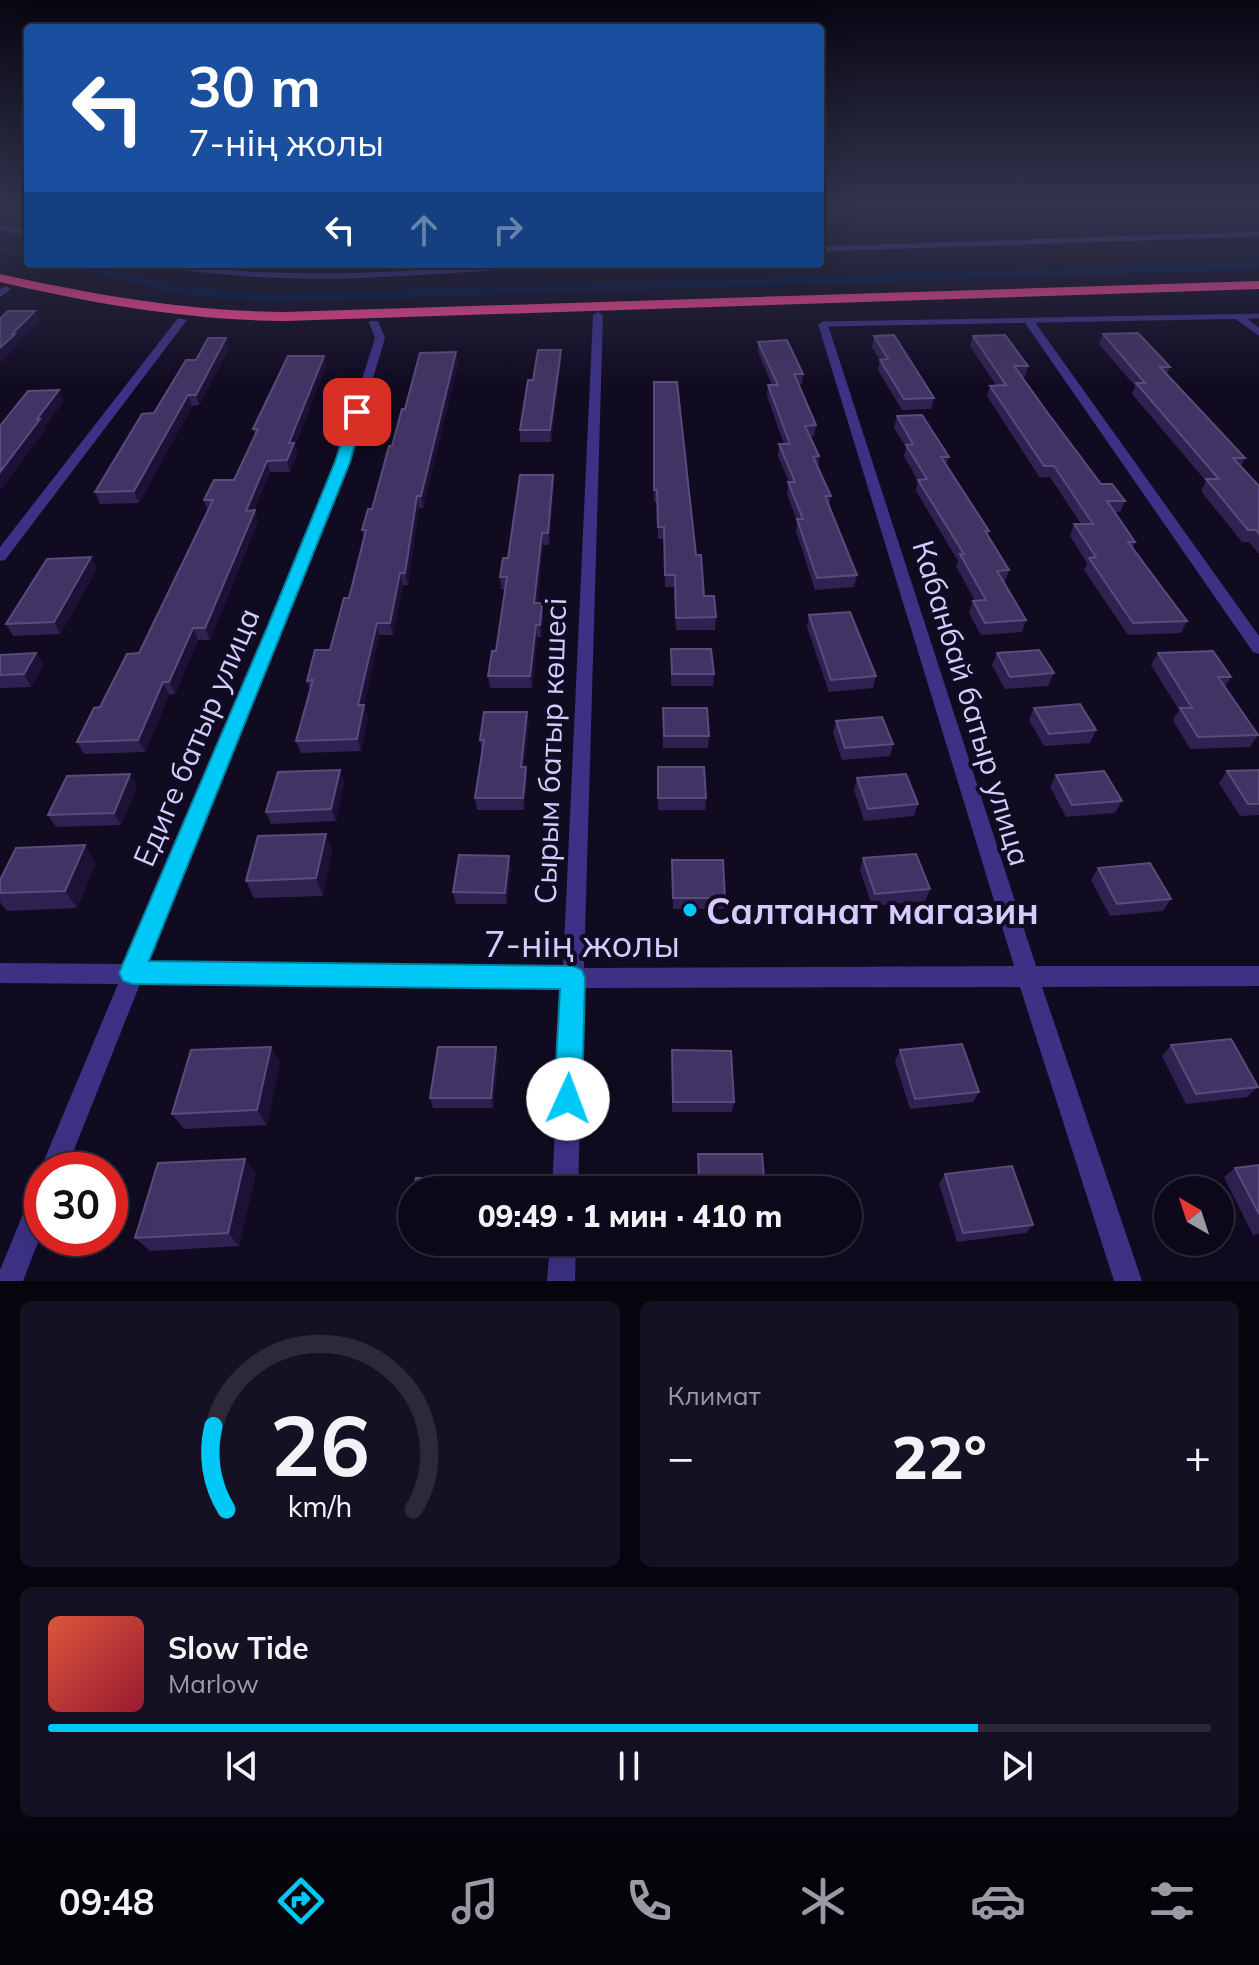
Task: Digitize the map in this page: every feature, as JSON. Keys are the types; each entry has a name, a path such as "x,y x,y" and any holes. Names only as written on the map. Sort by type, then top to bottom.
{"highway":[{"path":"2,287 190,313 267,317 377,316 1259,285"},
{"path":"2,287 182,320 262,324 374,323 1259,292"}],"street":[{"name":"Сырым батыр көшесі","path":"566,1176 598,315"},
{"path":"1238,316 1259,333"},
{"path":"0,557 182,320"},
{"path":"1028,320 1259,648"},
{"name":"Едиге батыр улица","path":"60,1152 342,462 380,338 374,323"},
{"name":"Кабанбай батыр улица","path":"823,324 1028,977 1128,1281"},
{"name":"7-нің жолы","path":"0,973 573,978 1259,976"},
{"path":"9,1281 24,1244"},
{"path":"561,1281 562,1256"}],"lane":[{"path":"188,268 293,276 459,268"},
{"path":"823,324 1259,316"}],"building":[{"path":"8,311 35,311 0,348 0,319"},
{"path":"1138,333 1170,367 1160,367 1245,458 1233,458 1259,486 1259,534 1256,530 1248,530 1206,479 1219,479 1136,383 1145,383 1103,334"},
{"path":"894,335 934,398 904,399 880,360 888,359 874,336"},
{"path":"1005,335 1028,366 1014,366 1047,412 1101,484 1112,484 1125,501 1107,501 1135,542 1128,542 1187,621 1133,623 1089,558 1096,557 1074,524 1093,524 1054,466 1044,466 990,386 1006,385 973,336"},
{"path":"208,338 226,338 196,395 188,395 134,491 95,492 142,414 154,413 186,360 196,360"},
{"path":"787,340 803,374 794,374 816,425 805,426 819,456 813,457 831,496 825,496 857,575 817,578 797,519 803,519 788,482 795,482 779,444 790,444 768,385 778,385 758,342"},
{"path":"538,350 561,350 550,430 520,430 528,380 533,380"},
{"path":"456,352 421,496 417,496 405,573 400,573 390,623 377,623 358,705 364,705 357,739 296,741 313,680 307,681 315,650 330,650 344,598 349,598 366,530 362,530 368,509 372,509 420,353"},
{"path":"288,356 324,356 289,443 294,443 287,460 267,461 246,511 255,510 205,628 193,628 169,682 163,682 138,740 77,742 94,708 100,707 127,654 139,653 213,500 204,500 214,480 234,480 258,429 253,429"},
{"path":"654,382 677,382 696,555 701,555 704,596 714,596 716,617 676,618 675,575 665,575 664,527 658,527 657,490 654,490"},
{"path":"59,390 0,472 0,426 28,391"},
{"path":"922,415 949,457 941,457 989,531 985,531 1009,570 997,571 1026,620 985,623 973,601 986,600 960,554 964,554 918,480 927,479 906,445 913,444 897,416"},
{"path":"520,475 553,475 548,533 542,533 534,603 542,603 540,625 536,625 530,676 488,676 492,651 496,651 507,577 500,577 503,558 508,558"},
{"path":"91,557 54,622 6,624 47,559"},
{"path":"850,612 876,676 831,680 809,615"},
{"path":"671,649 711,649 714,674 672,674"},
{"path":"1039,650 1054,673 1010,677 997,653"},
{"path":"1213,651 1231,677 1218,677 1258,735 1198,737 1180,708 1192,708 1158,653"},
{"path":"36,653 24,674 0,675 0,655"},
{"path":"1080,704 1096,730 1049,734 1034,708"},
{"path":"663,708 707,708 709,736 664,736"},
{"path":"484,712 527,712 521,767 526,767 523,798 475,798 484,740 480,740"},
{"path":"882,717 893,744 845,748 836,721"},
{"path":"658,767 704,767 706,798 658,798"},
{"path":"340,770 331,809 266,812 278,772"},
{"path":"1259,770 1259,804 1248,804 1227,771"},
{"path":"1104,771 1122,801 1072,805 1056,775"},
{"path":"130,774 114,813 48,815 67,776"},
{"path":"906,774 918,804 868,809 857,778"},
{"path":"326,834 316,878 246,881 258,836"},
{"path":"85,845 65,891 0,893 0,880 16,848"},
{"path":"916,854 930,889 875,894 863,858"},
{"path":"459,855 509,856 505,893 453,892"},
{"path":"672,860 723,860 725,898 673,898"},
{"path":"1150,863 1171,899 1117,904 1098,868"},
{"path":"1231,1039 1258,1087 1196,1094 1171,1045"},
{"path":"962,1044 979,1092 915,1099 900,1050"},
{"path":"271,1047 257,1110 172,1114 191,1050"},
{"path":"438,1047 496,1047 491,1098 430,1098"},
{"path":"672,1050 731,1051 734,1102 673,1102"},
{"path":"698,1154 762,1154 764,1176 699,1176"},
{"path":"245,1159 228,1233 135,1238 158,1163"},
{"path":"1259,1165 1259,1214 1235,1168"},
{"path":"1012,1166 1033,1225 963,1233 945,1174"}],"waterway":[{"path":"83,268 178,290 273,298 1236,266"}],"place":[{"name":"Салтанат магазин","path":"690,910"}],"route":[{"path":"357,412 342,462 276,628 132,973 573,978 568,1099"}]}
